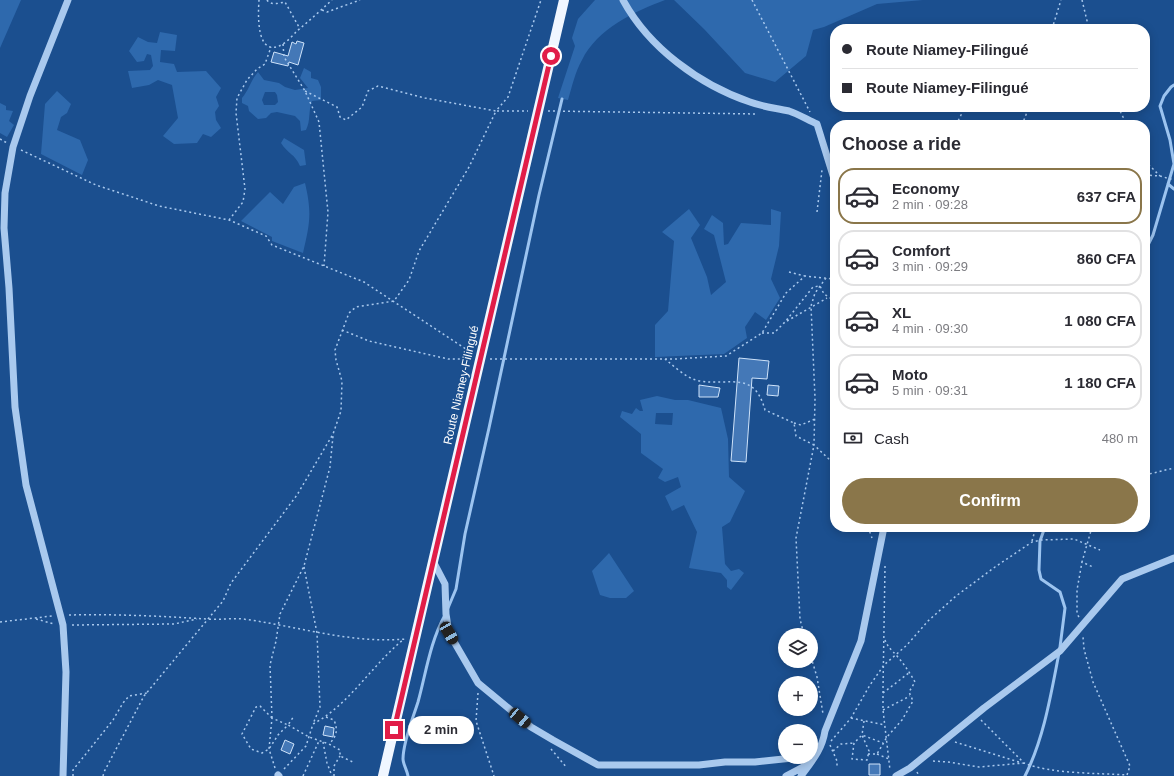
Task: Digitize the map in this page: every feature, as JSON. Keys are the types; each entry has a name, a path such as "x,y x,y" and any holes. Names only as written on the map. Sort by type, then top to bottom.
{"main road":[{"name":"Route Niamey-Filingué","path":"383,776 564,0"}],"street":[{"path":"63,776 66,672 63,625 26,485 15,407 9,288 4,228 6,193 13,146 30,96 68,0"},
{"path":"623,0 644,29 677,63 712,86 752,103 789,112 817,124 830,166"},
{"path":"818,744 861,641 883,532"},
{"path":"896,776 918,761 974,715 1060,651 1122,579 1174,558"},
{"path":"433,560 445,584 446,614 449,633 478,683 531,727 598,764 699,766 725,762 755,762 778,760"},
{"path":"786,776 810,764"},
{"path":"800,776 810,764"}],"path":[{"path":"259,0 258,9 261,39 265,44 271,47 283,44 332,0"},
{"path":"267,0 268,2 275,4 285,2 300,29"},
{"path":"322,10 328,12 360,0"},
{"path":"103,776 146,693 210,619 223,601 231,583 297,495 333,434 341,410 342,381 336,360 335,350 348,313 356,307 394,302 409,280 418,251 469,167 496,111 508,97 542,0"},
{"path":"752,0 817,124"},
{"path":"1053,24 1060,0"},
{"path":"1082,0 1089,24"},
{"path":"283,44 284,57 305,91 319,122 328,212 324,266"},
{"path":"229,220 243,202 244,189 236,113 237,98 247,80 257,69 265,64 271,47"},
{"path":"305,91 337,107 340,117 346,120 362,107 368,91 378,86 425,98 496,111 764,114"},
{"path":"0,139 96,185 159,206 229,220 266,236 272,245 364,282 480,359"},
{"path":"1150,166 1160,176"},
{"path":"817,212 822,170"},
{"path":"1150,175 1160,176 1174,180"},
{"path":"789,272 805,276 830,278"},
{"path":"342,329 369,341 448,359 665,359 726,356 762,333 786,293 805,276"},
{"path":"802,628 800,619 796,538 814,445 815,398 811,306 815,293 826,278"},
{"path":"762,333 774,332 786,322 811,306 828,298 820,286"},
{"path":"786,322 813,287 820,286"},
{"path":"665,359 686,375 698,381 745,383 753,386 762,397 765,410 794,423 801,425 815,419"},
{"path":"794,423 796,436 814,445 830,460"},
{"path":"304,566 317,633 320,707 306,746 278,776 268,749 272,718 270,665 276,641 280,614 304,566 330,467 333,434"},
{"path":"1150,474 1174,468"},
{"path":"1032,542 1035,532"},
{"path":"946,739 1009,757 1030,766 1068,771 1128,775 1130,766 1093,682 1084,649 1083,624 1077,614 1077,590 1082,562 1091,532"},
{"path":"837,767 837,761 829,744 850,718 870,685 884,665 928,621 956,596 1032,542 1041,540 1074,539 1100,550"},
{"path":"885,559 883,710 890,776"},
{"path":"1082,562 1093,567"},
{"path":"0,622 60,615 136,615 240,619 278,624 317,633 358,638 404,639 416,637"},
{"path":"34,619 63,625 174,624 200,618"},
{"path":"313,724 326,717 389,651 404,639"},
{"path":"877,754 886,737 902,720 913,701 909,692 915,682 910,672 896,654 890,650 885,639"},
{"path":"814,668 823,716"},
{"path":"883,693 910,672"},
{"path":"478,683 476,721 494,776"},
{"path":"72,776 73,770 113,720 122,703 129,696 146,693"},
{"path":"883,710 910,696"},
{"path":"294,716 288,725 278,735 268,749 262,753 251,749 242,734 256,707 260,706 272,718 288,725 309,737 329,744 340,750 340,756 334,766 333,776"},
{"path":"974,715 985,723 1024,764"},
{"path":"326,717 334,720 337,728 336,738 329,744"},
{"path":"850,718 885,725"},
{"path":"862,735 854,743 852,759 867,760 868,754 862,735 864,721"},
{"path":"862,735 883,743"},
{"path":"303,776 319,740"},
{"path":"323,742 326,763 333,776"},
{"path":"833,751 841,744 854,743"},
{"path":"868,754 877,754 889,759"},
{"path":"340,756 355,763"},
{"path":"918,761 948,762 980,767 1024,764"}],"shaded area":[{"path":"0,0 21,0 0,48"},
{"path":"595,0 665,0 618,22 597,39 589,49 580,65 568,100 558,98 575,46 572,38 578,19"},
{"path":"674,0 923,0 877,4 824,27 813,30 806,56 775,82 745,73 704,29"},
{"path":"160,32 177,35 175,51 161,50 160,62 174,64 177,72 206,71 221,88 216,97 219,106 215,112 216,120 221,128 211,137 203,134 197,143 174,144 163,136 178,118 172,85 158,80 149,85 132,88 128,71 150,70 153,66 151,55 147,54 144,61 137,62 129,51 138,37 148,42 157,43"},
{"path":"304,68 311,72 311,78 318,80 321,87 321,100 312,101 306,130 301,131 300,121 295,116 277,112 271,113 266,118 258,119 249,111 248,106 242,103 242,98 258,72 264,80 279,83 285,87 295,90 308,88 300,78","holes":["265,92 275,92 278,102 275,105 264,105 262,100"]},
{"path":"57,91 71,104 67,113 61,117 57,130 80,140 88,160 82,175 41,154 45,104"},
{"path":"0,103 6,106 6,110 13,111 9,121 14,125 7,137 0,133"},
{"path":"284,138 304,150 306,165 300,166 296,159 284,147 281,143"},
{"path":"305,183 309,202 309,218 303,253 272,241 272,237 241,221 270,192 283,204 294,187"},
{"path":"689,209 700,225 691,238 707,277 711,295 726,282 714,235 704,229 712,215 723,223 724,245 728,244 741,223 771,225 771,209 781,212 779,246 771,279 780,298 766,320 755,312 745,327 747,338 724,354 655,357 655,325 668,311 674,241 662,232"},
{"path":"657,396 675,400 688,400 721,408 728,439 729,477 745,491 730,522 722,527 725,564 731,571 739,569 744,573 731,590 727,587 727,580 721,573 689,568 697,532 684,505 672,511 665,496 681,487 678,477 665,482 658,478 663,469 641,453 641,434 620,417 622,411 632,414 636,408 643,411 640,400","holes":["656,413 673,413 672,425 655,424"]},
{"path":"609,553 634,591 626,598 610,598 600,595 592,571"}],"building":[{"path":"297,41 304,43 298,65 289,62 288,66 271,62 274,52 288,56 292,42 296,44"},
{"path":"739,358 769,361 767,379 752,378 746,462 731,461"},
{"path":"699,385 720,388 718,397 699,397"},
{"path":"768,385 779,386 778,396 767,395"},
{"path":"325,726 334,728 333,737 323,735"},
{"path":"285,740 294,744 290,754 281,750"},
{"path":"869,764 880,764 880,775 869,775"}],"waterway":[{"path":"1150,241 1174,164 1170,140 1160,106 1164,96 1174,85"},
{"path":"448,608 456,589 465,534 539,195 562,99"},
{"path":"1168,184 1174,189"},
{"path":"1043,532 1040,541 1039,570 1041,579 1060,592 1065,608 1060,647"},
{"path":"408,776 403,761 403,752 432,647 445,615"},
{"path":"1025,776 1032,761 1042,731 1050,700 1059,653"}],"route":[{"path":"394,730 551,56"}]}
